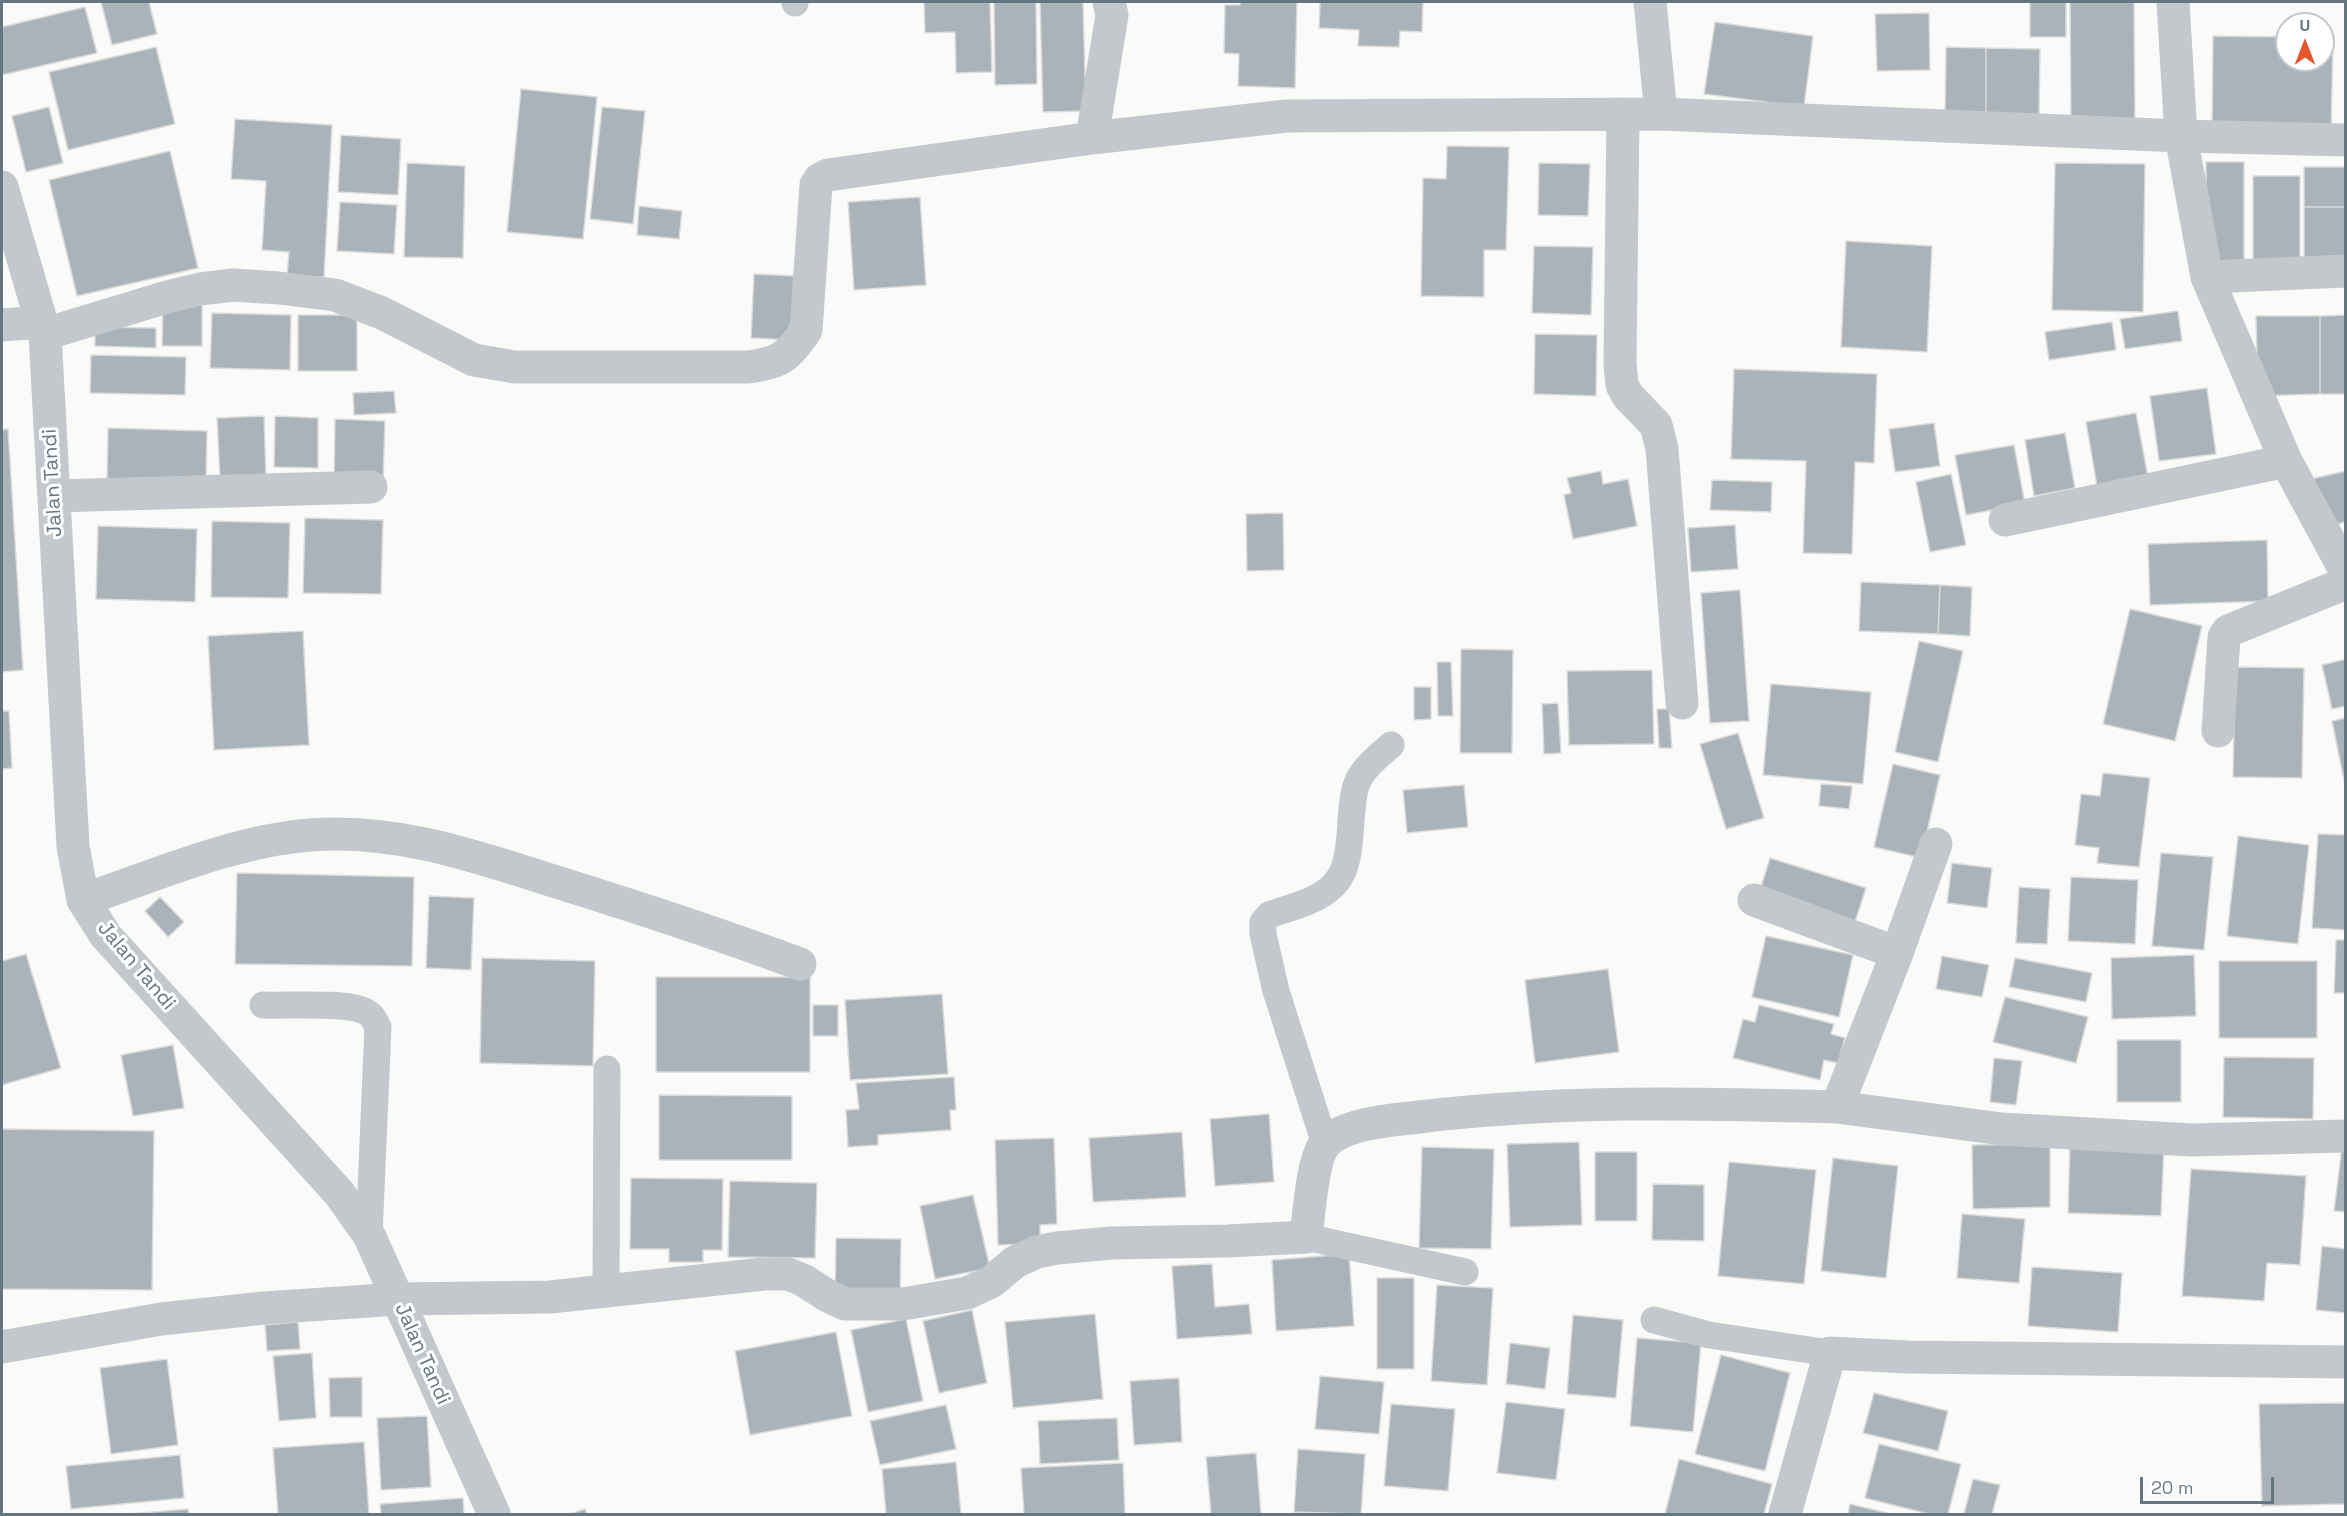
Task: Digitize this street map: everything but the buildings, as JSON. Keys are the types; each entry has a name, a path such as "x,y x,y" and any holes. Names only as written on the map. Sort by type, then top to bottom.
{"street":[{"path":"1092,138 1112,15 1109,2"},
{"path":"1650,2 1661,114"},
{"path":"2173,2 2181,136 2207,277 2286,461 2346,572"},
{"path":"1623,114 1620,363 1622,385 1628,396 1656,425 1662,448 1682,704"},
{"path":"2,325 43,328 200,289 233,285 335,295 382,313 474,360 515,367 748,367 768,365 782,360 806,330 816,185 828,174 1092,138 1286,116 1661,114 2181,136 2346,140"},
{"name":"Jalan Tandi","path":"2,187 43,328 73,846 83,900 106,936 339,1194 369,1235 494,1515"},
{"path":"2207,277 2346,272"},
{"path":"2005,520 2286,461"},
{"path":"54,496 371,487"},
{"path":"2218,731 2224,637 2229,631 2346,583"},
{"path":"83,900 259,842 311,835 368,834 411,840 455,850 687,923 800,964"},
{"path":"1837,1107 1897,952 1935,844"},
{"path":"1754,900 1897,952"},
{"path":"2,1347 161,1319 264,1308 398,1299 550,1297 764,1274 788,1274 845,1304 903,1304 967,1293 991,1282 1015,1262 1037,1252 1057,1248 1306,1237 1316,1163 1324,1144 1342,1132 1378,1122 1454,1113 1529,1107 1690,1103 1837,1107 2002,1129 2192,1140 2346,1136"},
{"path":"1785,1515 1830,1353 1908,1357 2346,1362"}],"lane":[{"path":"1324,1144 1276,992 1263,934 1263,922 1269,915 1329,890 1342,874 1351,834 1355,786 1364,770 1391,745"},
{"path":"263,1005 344,1007 362,1010 373,1016 378,1027 369,1235"},
{"path":"606,1292 607,1069"},
{"path":"1306,1237 1465,1272"},
{"path":"1654,1320 1709,1335 1830,1353"}]}
